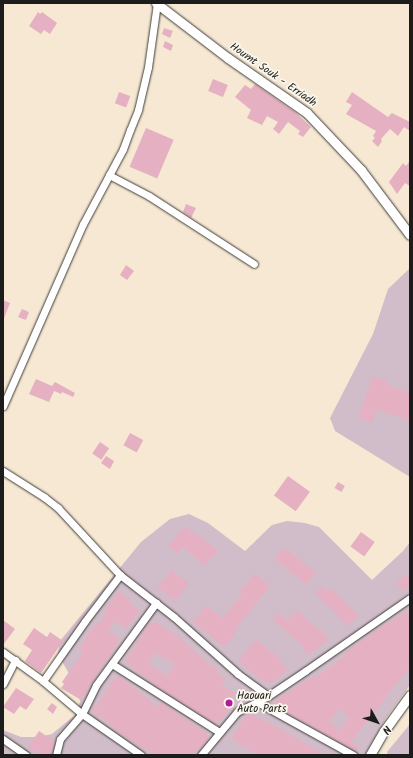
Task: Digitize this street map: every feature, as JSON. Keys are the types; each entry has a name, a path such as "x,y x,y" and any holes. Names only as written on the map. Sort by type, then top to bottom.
{"street":[{"path":"3,406 83,224 123,149 138,110 148,68 156,3"},
{"name":"Houmt Souk - Erriadh","path":"156,3 228,58 308,113 361,170 410,235"},
{"path":"108,175 149,196 254,264"},
{"path":"3,471 44,497 58,508 120,575 174,617 238,674 268,696"},
{"path":"43,681 85,621 120,575"},
{"path":"201,755 237,712 268,696 410,598"},
{"path":"56,755 60,739 82,714 96,684 156,603"},
{"path":"3,652 43,681 82,714 141,755"},
{"path":"3,684 15,660"},
{"path":"112,664 219,732"},
{"path":"370,755 384,731 410,695"},
{"path":"257,702 353,755"},
{"path":"3,739 26,755"}],"shaded area":[{"path":"410,268 410,477 335,431 330,418 373,334 388,289"},
{"path":"189,514 208,523 245,551 272,525 287,521 305,523 319,527 372,580 403,551 410,542 410,685 386,718 365,755 3,755 3,730 21,737 38,737 52,734 75,715 80,702 78,690 58,654 60,641 141,542 170,519"},
{"path":"410,724 410,755 388,755 387,752"}],"building":[{"path":"38,12 40,14 42,12 57,23 50,34 44,30 41,34 29,26"},
{"path":"164,28 173,31 170,38 162,34"},
{"path":"165,41 173,45 171,51 163,47"},
{"path":"213,79 228,85 223,97 208,91"},
{"path":"255,84 295,112 311,127 303,137 298,134 300,131 288,122 279,134 273,129 278,122 267,116 262,125 247,118 251,110 235,97 245,85 251,89"},
{"path":"119,92 130,96 126,107 115,103"},
{"path":"352,92 388,117 392,113 410,122 410,131 404,127 398,136 390,129 381,139 382,141 378,147 372,141 375,138 373,136 376,131 346,114 352,105 346,102"},
{"path":"146,128 174,140 157,178 130,167"},
{"path":"410,161 410,186 405,183 397,194 389,182 403,163 406,166"},
{"path":"186,204 196,208 191,218 183,212"},
{"path":"126,265 134,271 127,280 120,275"},
{"path":"3,300 10,303 3,321"},
{"path":"22,309 29,312 26,320 18,317"},
{"path":"373,376 387,381 386,384 410,393 410,421 377,409 372,423 358,418"},
{"path":"36,379 52,386 55,382 75,393 73,397 62,392 61,394 54,391 49,402 29,394"},
{"path":"130,433 143,440 137,452 123,445"},
{"path":"100,442 109,448 101,460 92,454"},
{"path":"106,456 114,461 110,469 101,463"},
{"path":"288,476 310,492 296,511 274,495"},
{"path":"338,482 345,486 341,492 334,488"},
{"path":"185,526 198,537 200,535 218,551 205,566 183,547 178,554 168,546"},
{"path":"361,532 375,542 364,557 350,547"},
{"path":"284,547 316,573 306,584 275,559"},
{"path":"172,570 189,584 176,600 172,599 158,587"},
{"path":"255,573 270,586 235,630 237,631 224,647 193,622 206,605 223,618 242,594 239,592"},
{"path":"405,574 410,578 410,585 404,592 396,584"},
{"path":"322,586 327,592 331,588 359,616 348,626 315,593"},
{"path":"118,591 130,599 128,602 140,610 126,629 115,621 108,631 120,639 81,700 61,688 64,684 62,682 83,652 79,649 96,623 98,624 106,613 104,612"},
{"path":"298,610 318,630 320,628 328,640 308,655 300,643 273,620 279,613 287,621"},
{"path":"410,611 410,667 353,739 352,742 358,748 356,751 275,706 276,700 315,675 316,677 346,655 344,653 380,628 406,612 407,613","holes":["339,709 349,718 339,730 329,721"]},
{"path":"3,620 15,629 3,645"},
{"path":"156,622 179,637 211,666 213,665 218,670 216,672 226,679 222,685 234,693 231,698 235,702 222,719 214,723 167,693 126,663 126,659 150,623","holes":["155,653 175,664 167,676 149,664"]},
{"path":"34,628 47,637 50,632 63,641 41,673 25,661 32,650 23,644"},
{"path":"256,639 279,658 287,671 273,682 263,681 238,661"},
{"path":"119,676 158,707 161,703 207,733 208,739 194,755 155,755 122,735 99,715 97,718 92,709 94,705 96,707 114,678 116,680"},
{"path":"16,688 34,699 26,710 20,706 14,714 3,707"},
{"path":"52,703 57,707 53,714 47,709"},
{"path":"251,714 326,755 253,755 254,753 231,739 244,717"},
{"path":"39,731 54,741 51,755 40,755 28,747"}],"place":[{"name":"Haouari Auto Parts","path":"229,703"}]}
